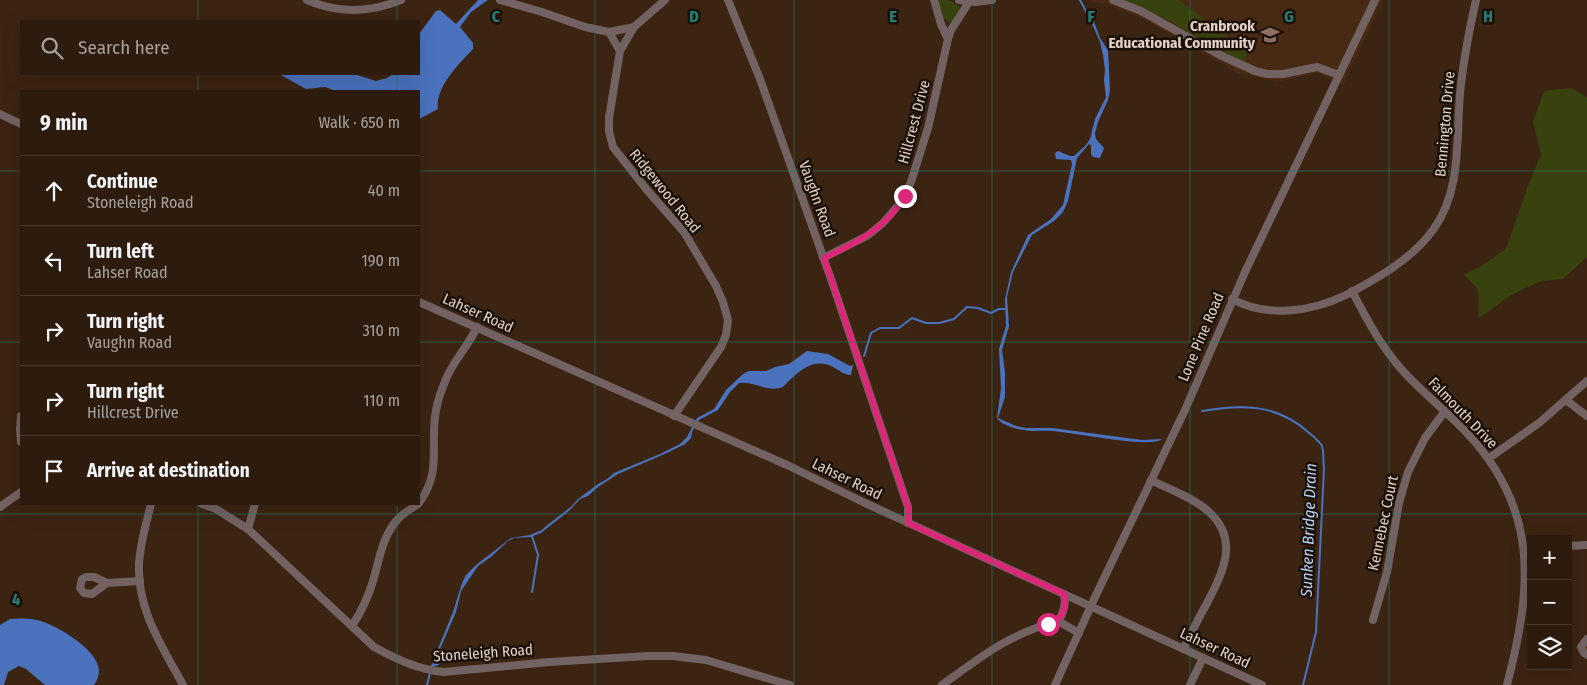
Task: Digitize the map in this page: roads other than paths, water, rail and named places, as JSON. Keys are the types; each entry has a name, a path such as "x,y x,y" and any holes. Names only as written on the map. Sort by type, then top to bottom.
{"street":[{"path":"308,0 331,8 356,11 378,8 401,0"},
{"path":"500,0 585,27 610,32 634,27 664,0"},
{"name":"Vaughn Road","path":"728,0 760,79 824,258 908,507 908,523"},
{"path":"934,0 941,24 948,39"},
{"path":"959,0 969,2 992,0"},
{"path":"1113,0 1159,20 1229,59 1255,71 1267,74 1283,74 1317,67 1339,75"},
{"name":"Lone Pine Road","path":"1055,685 1185,410 1232,299 1374,0"},
{"name":"Bennington Drive","path":"1232,299 1253,308 1289,311 1314,307 1352,292 1390,269 1414,251 1434,228 1448,201 1456,169 1462,82 1476,0"},
{"name":"Hillcrest Drive","path":"824,258 876,230 890,217 905,196 928,128 948,39 969,2"},
{"name":"Ridgewood Road","path":"634,27 620,51 609,118 609,131 613,147 640,183 684,232 716,286 724,302 727,314 726,335 721,348 674,416"},
{"path":"610,32 620,51"},
{"path":"0,114 20,124"},
{"name":"Falmouth Drive","path":"1352,292 1387,353 1466,432 1488,458 1512,502 1527,550"},
{"name":"Lahser Road","path":"420,302 787,465 908,523 1262,685"},
{"path":"420,501 425,495 432,478 435,462 435,416 444,382 477,327"},
{"path":"1488,458 1539,423 1587,381"},
{"path":"1566,400 1587,416"},
{"name":"Kennebec Court","path":"1373,620 1387,572 1399,503 1408,472 1425,438 1445,411"},
{"path":"1151,480 1194,502 1210,513 1219,525 1226,540 1226,560 1221,575 1183,649"},
{"path":"0,507 20,493"},
{"path":"150,505 141,544 140,582 142,601 153,630 183,685"},
{"name":"Stoneleigh Road","path":"205,505 216,509 248,529 374,647 388,655 429,671 444,672 549,662 673,656 706,660 790,685"},
{"path":"248,529 255,505"},
{"path":"352,626 365,605 391,528 398,519 416,505"},
{"path":"1572,546 1587,545"},
{"name":"Falmouth Drive","path":"1507,685 1520,631 1527,566"},
{"path":"107,583 140,582"},
{"path":"942,685 982,655 1020,633 1058,620 1065,605 1064,594"},
{"path":"1058,620 1079,632"},
{"path":"1587,639 1581,647 1587,655"},
{"path":"1190,685 1203,658"}],"water":[{"path":"478,0 488,0 471,12 460,27 473,43 473,49 444,84 440,92 438,109 420,118 420,90 333,90 325,87 306,89 281,75 357,75 376,81 392,75 420,75 420,33 436,11 440,10 456,24"},
{"path":"1088,15 1093,19 1100,38 1108,50 1110,90 1095,133 1096,139 1104,148 1100,158 1093,157 1091,145 1089,144 1077,158 1068,201 1063,212 1054,221 1032,235 1013,272 1007,297 1009,326 1002,350 1005,372 1005,397 998,418 1026,428 1052,428 1142,440 1162,439 1155,442 1128,441 1052,431 1027,431 1002,423 997,418 1001,388 999,349 1006,326 1005,299 1011,272 1028,235 1051,219 1063,205 1072,164 1071,160 1056,159 1055,153 1058,151 1074,156 1086,145 1090,139 1095,119 1106,97 1103,55 1100,42"},
{"path":"807,351 828,354 850,366 853,365 851,375 825,364 818,364 805,368 783,387 772,389 739,383 730,392 718,410 699,420 692,432 691,438 685,444 618,474 588,496 580,499 570,510 541,533 530,537 514,538 508,541 478,566 461,591 456,612 440,649 439,665 429,668 436,659 437,651 453,612 462,583 466,575 476,565 511,538 530,535 542,530 578,499 614,473 680,444 687,437 697,418 714,409 726,390 743,374 749,371 766,371 789,364"},
{"path":"26,618 41,621 57,628 85,647 97,662 99,670 98,678 94,685 45,685 26,669 19,666 8,672 4,685 0,685 0,625 10,619"}],"waterway":[{"name":"Sunken Bridge Drain","path":"1080,0 1088,15"},
{"path":"864,356 871,333 880,328 899,328 912,318 926,323 939,323 954,319 967,307 978,308 991,313 999,309 1005,309"},
{"name":"Sunken Bridge Drain","path":"1202,411 1231,407 1258,408 1271,411 1296,423 1322,446 1324,469 1316,632 1303,685"},
{"path":"532,536 538,555 532,592"},
{"path":"427,685 430,673"}],"place":[{"name":"Cranbrook Educational Community","path":"1270,35"}]}
